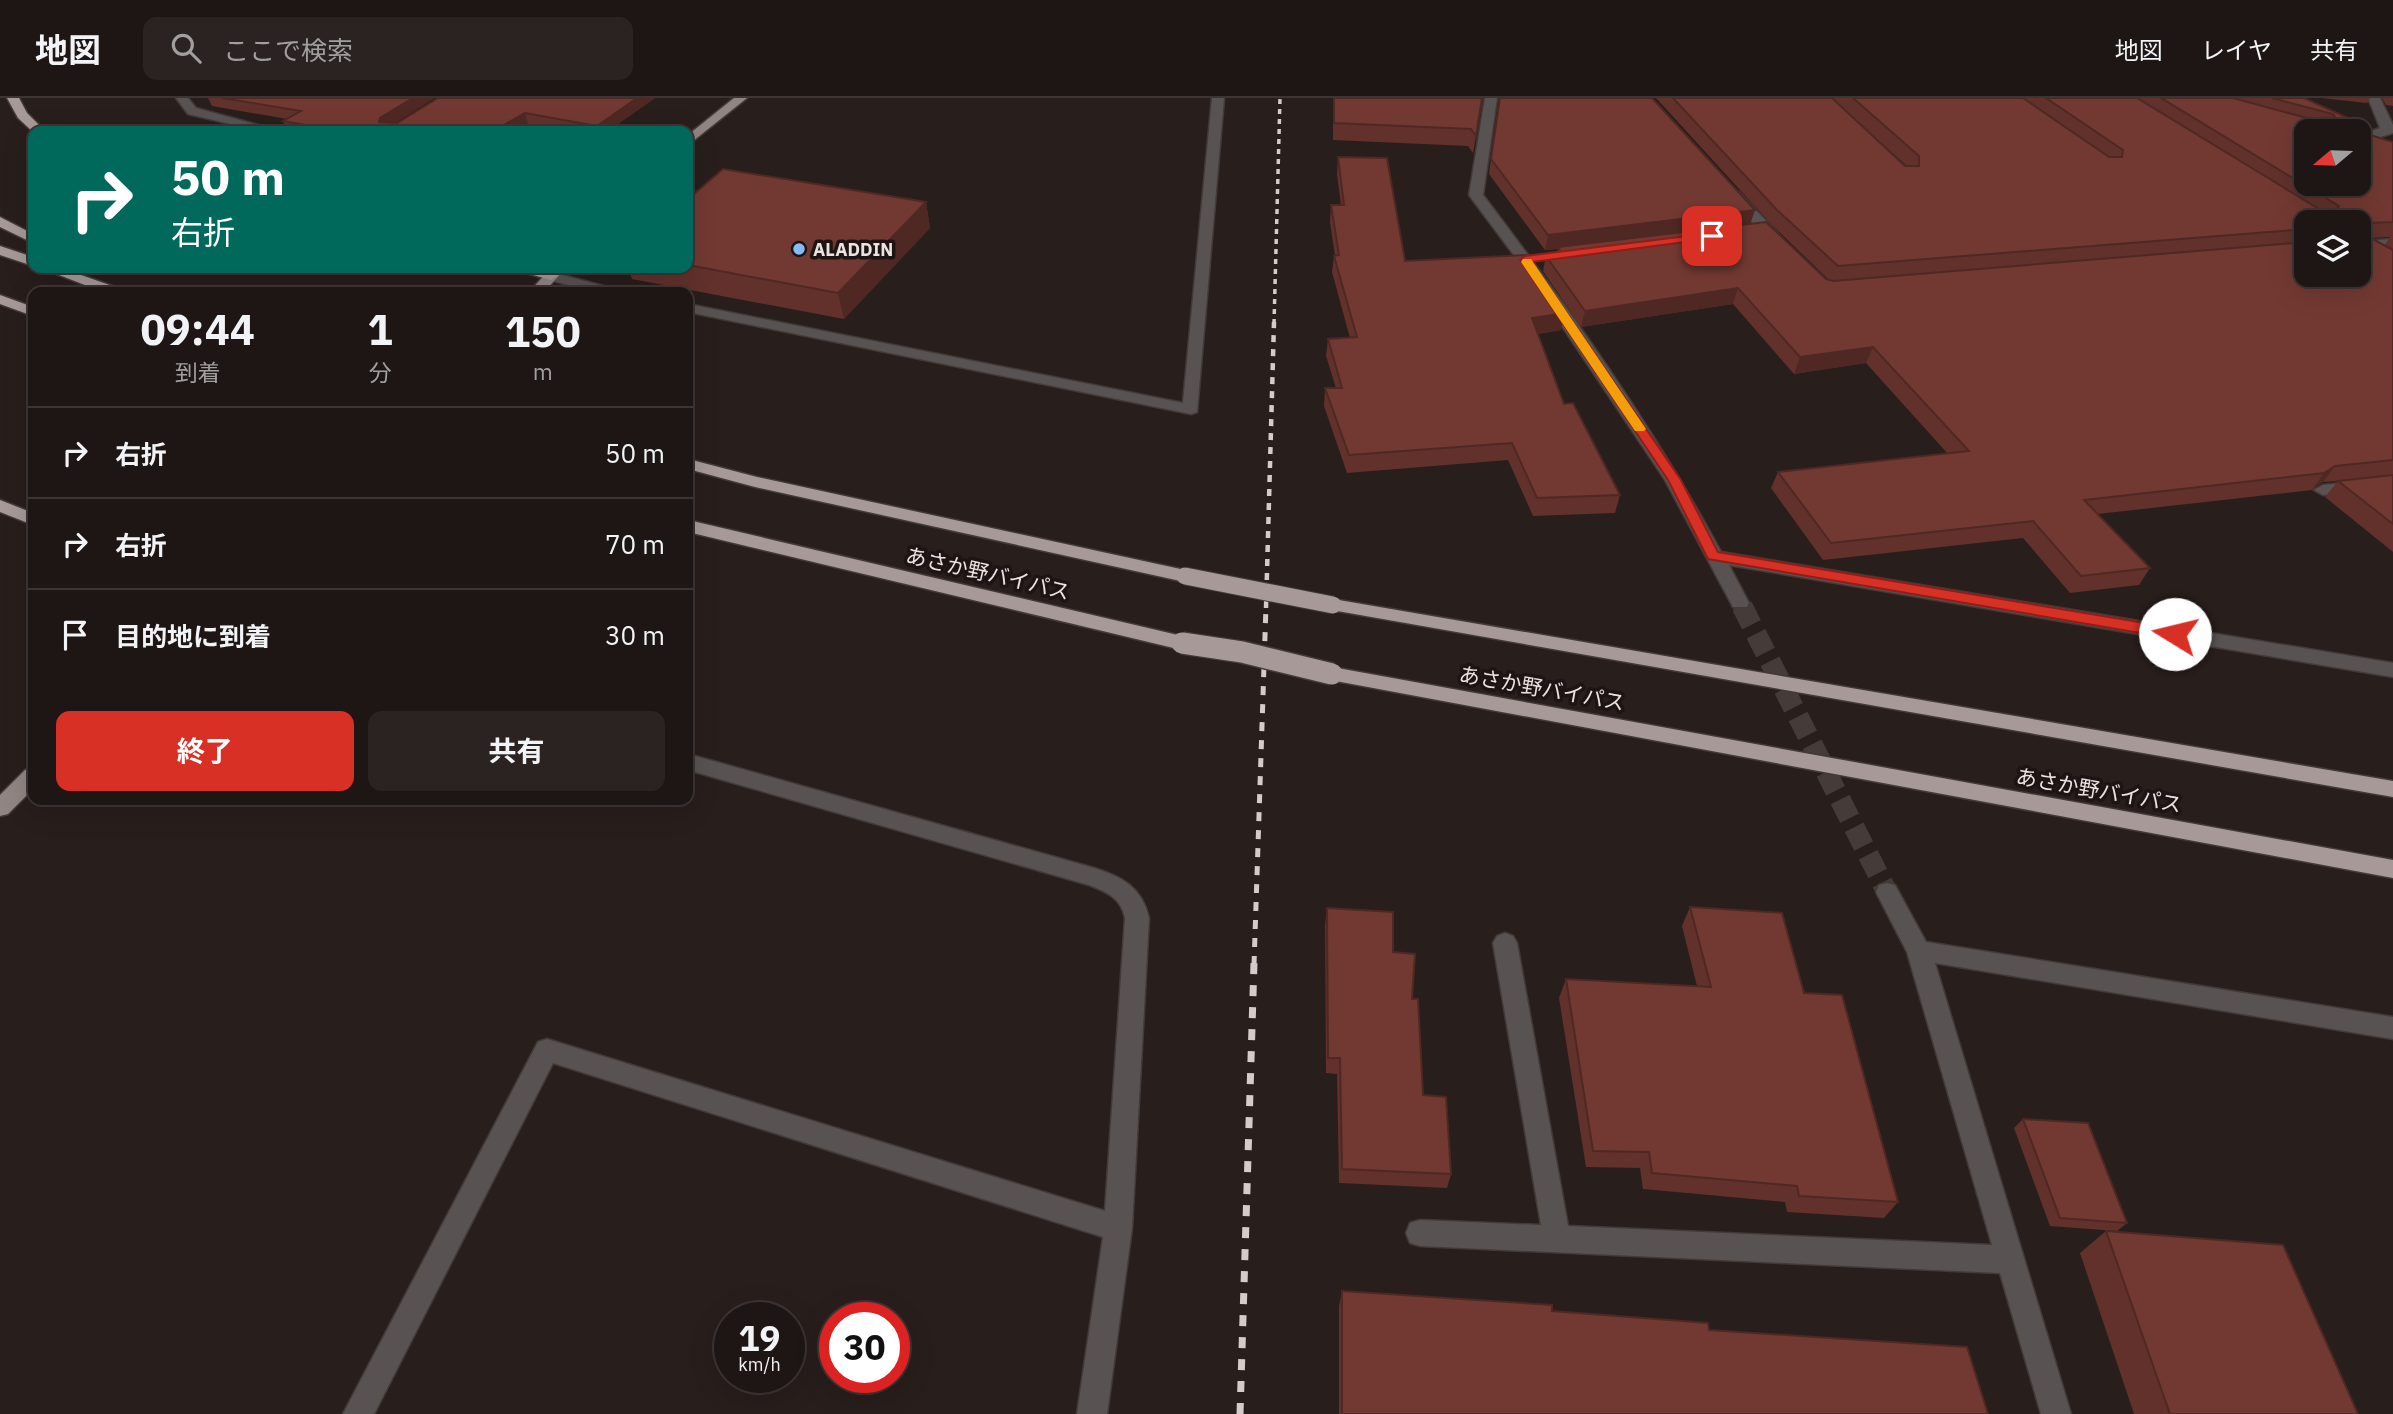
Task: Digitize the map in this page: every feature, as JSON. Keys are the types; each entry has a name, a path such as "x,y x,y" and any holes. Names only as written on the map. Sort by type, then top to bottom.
{"highway":[{"path":"13,98 22,115 34,126"},
{"path":"0,221 28,236"},
{"path":"0,250 28,260"},
{"path":"62,273 102,287"},
{"path":"96,273 122,287"},
{"path":"0,299 28,310"},
{"name":"あさか野バイパス","path":"693,465 755,482 1185,576 1334,605 2393,789"},
{"path":"0,505 28,517"},
{"name":"あさか野バイパス","path":"693,527 1182,643 1242,652 1332,674 2393,869"}],"main road":[{"path":"693,138 741,98"},
{"path":"541,287 554,273"},
{"path":"0,808 28,781"}],"street":[{"path":"183,98 192,111 254,126"},
{"path":"693,309 1191,409 1218,98"},
{"path":"1492,98 1476,195 1532,259 1674,480 1740,603"},
{"path":"2371,139 2390,130 2374,98"},
{"path":"1728,189 1758,230 1792,255"},
{"path":"2371,245 2393,243"},
{"path":"2371,253 2382,260"},
{"path":"558,273 596,287"},
{"path":"2323,490 2393,483"},
{"path":"1713,556 2393,670"},
{"path":"693,763 1094,877 1118,886 1128,894 1137,918 1118,1228 1091,1414"},
{"path":"1887,892 1919,951 2056,1414"},
{"path":"1505,943 1557,1239"},
{"path":"1919,951 2393,1028"},
{"path":"358,1414 547,1050 1118,1228"},
{"path":"1420,1233 2011,1260"}],"building":[{"path":"222,98 413,98 380,118 379,122 397,123 438,98 637,98 597,126 525,113 502,126 311,126 283,121 301,111"},
{"path":"1334,98 1482,98 1476,136 1471,129 1334,123"},
{"path":"1500,98 1652,98 1755,210 1548,235 1491,159"},
{"path":"1673,98 1832,98 1905,166 1919,166 1919,156 1853,98 2023,98 2109,157 2122,157 2123,150 2046,98 2137,98 2319,209 2337,209 2339,206 2323,196 2371,196 2371,135 2393,142 2393,222 2371,223 2371,210 2294,210 2294,230 1838,266 1777,210"},
{"path":"2161,98 2233,98 2310,119 2294,119 2294,179"},
{"path":"2272,98 2304,98 2350,119 2321,119 2335,117 2333,114"},
{"path":"1338,157 1387,158 1405,261 1526,255 1565,313 1532,318 1564,404 1573,403 1620,495 1537,498 1512,443 1349,455 1325,388 1342,388 1328,339 1357,337 1334,256 1339,255 1331,205 1344,205"},
{"name":"ALADDIN","path":"723,169 926,202 838,293 693,266 693,195"},
{"path":"1766,222 1826,279 1833,281 2294,243 2294,287 2371,287 2371,238 2393,250 2393,460 2335,466 2324,473 2084,500 2150,568 2081,576 2033,521 1831,543 1778,472 1969,451 1873,347 1800,357 1738,288 1585,311 1546,256 1563,255 1558,247"},
{"path":"2393,475 2393,524 2338,481"},
{"path":"1690,907 1782,913 1804,993 1842,995 1898,1202 1799,1196 1797,1186 1652,1173 1649,1152 1593,1151 1566,979 1711,987"},
{"path":"1327,908 1393,912 1393,952 1415,954 1412,999 1418,999 1423,1095 1446,1097 1451,1174 1342,1169 1340,1058 1328,1058"},
{"path":"2023,1119 2088,1123 2127,1223 2060,1218"},
{"path":"2106,1231 2283,1245 2358,1414 2170,1414"},
{"path":"1342,1291 1552,1305 1552,1311 1708,1323 1709,1330 1967,1347 1988,1414 1342,1414"}],"tunnel":[{"path":"1740,603 1742,608"},
{"path":"1742,606 1887,892"}],"railway":[{"path":"1274,324 1280,98"},
{"path":"1266,608 1274,322"},
{"path":"1254,965 1266,606"},
{"path":"1240,1414 1254,963"}],"slow traffic":[{"path":"1527,262 1640,429"}],"place":[{"name":"ALADDIN","path":"799,249"}],"route":[{"path":"1712,236 1525,260 1674,480 1713,556 2175,634"}]}
